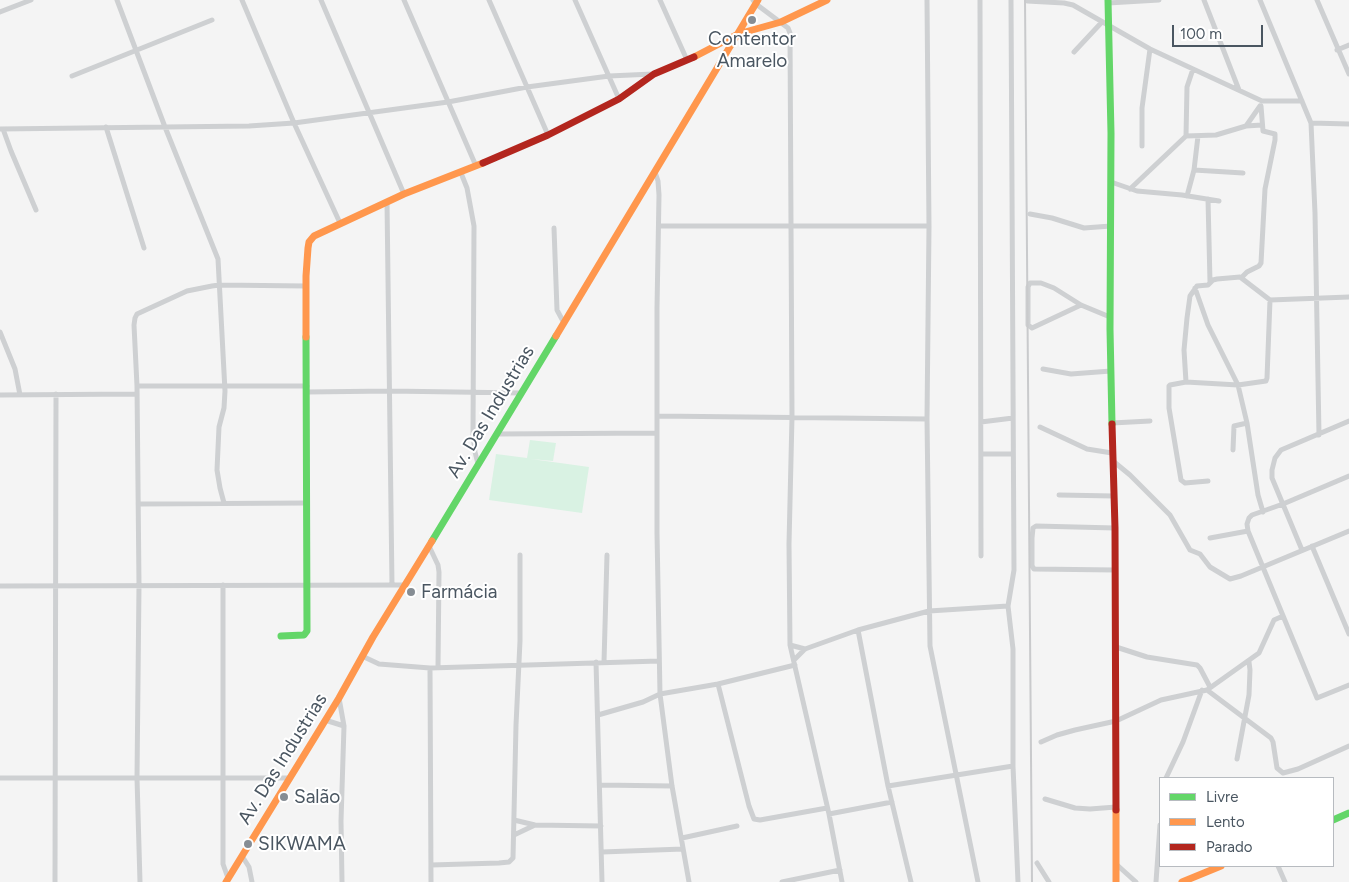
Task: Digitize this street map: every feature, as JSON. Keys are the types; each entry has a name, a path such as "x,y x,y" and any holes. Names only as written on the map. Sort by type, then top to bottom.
{"street":[{"path":"0,12 31,0"},
{"path":"117,0 217,254 220,270 219,285 225,402 219,427 217,470 224,503"},
{"path":"242,0 294,123 340,224"},
{"path":"320,0 404,194"},
{"path":"404,0 476,166"},
{"path":"489,0 548,135"},
{"path":"575,0 619,99"},
{"path":"660,0 688,60"},
{"path":"280,636 306,634 307,626 306,286 309,242 320,232 404,194 461,173 548,135 619,99 654,74 688,60 738,34 781,22 827,0"},
{"path":"926,0 929,226 927,419 930,646 978,882"},
{"path":"980,0 981,556"},
{"path":"1010,0 1014,570 1008,606 1013,649 1013,766 1018,882"},
{"path":"1116,882 1115,528 1110,317 1111,124 1105,24 1108,1 1159,0"},
{"path":"1204,0 1239,90"},
{"path":"1260,0 1311,123 1315,214 1318,435"},
{"path":"1317,0 1349,74"},
{"path":"756,1 788,28 790,33 792,417 790,645 829,814 842,882"},
{"name":"Av. Das Industrias","path":"243,854 339,698 404,585 655,172 756,1"},
{"path":"1027,1 1064,3 1083,10 1150,49 1239,90 1261,104 1302,101"},
{"path":"72,76 212,20"},
{"path":"1074,52 1105,24"},
{"path":"1337,50 1349,45"},
{"path":"1142,146 1142,108 1150,49"},
{"path":"1186,136 1186,87 1193,69"},
{"path":"36,210 2,129 249,126 294,123 448,102 609,76 654,74"},
{"path":"1186,382 1185,342 1190,296 1195,288 1217,279 1242,277 1247,272 1260,266 1262,260 1264,189 1276,140 1275,134 1264,132 1261,104"},
{"path":"1246,126 1261,104"},
{"path":"1311,123 1349,124"},
{"path":"1130,189 1186,136 1216,135 1246,126 1262,125"},
{"path":"106,127 144,248"},
{"path":"1187,196 1194,170 1198,136"},
{"path":"1194,170 1243,173"},
{"path":"655,172 659,186 657,434 660,694 672,786 689,882"},
{"path":"461,173 467,188 474,226 473,392 474,442 478,464"},
{"path":"1111,182 1130,189 1219,201"},
{"path":"1208,199 1210,282"},
{"path":"387,202 392,585"},
{"path":"1030,214 1052,218 1084,228 1111,226"},
{"path":"658,226 929,226"},
{"path":"554,228 557,310 564,322"},
{"path":"1242,277 1270,300 1349,297"},
{"path":"1081,305 1032,328 1028,325 1030,283 1041,283 1054,288 1081,305 1110,317"},
{"path":"140,882 137,386 134,325 138,314 186,291 219,285 306,286"},
{"path":"1195,288 1208,325 1238,385 1247,423 1258,495 1263,512"},
{"path":"1208,481 1185,483 1180,478 1169,408 1168,389 1170,385 1186,382 1238,385 1263,382 1267,378 1270,300"},
{"path":"0,332 15,368 20,395"},
{"path":"1043,370 1070,374 1111,371"},
{"path":"137,386 224,385 307,389 521,393"},
{"path":"56,394 56,882"},
{"path":"0,395 137,394"},
{"path":"657,416 927,419"},
{"path":"981,422 1013,418"},
{"path":"1112,423 1150,420"},
{"path":"1302,550 1272,476 1276,455 1280,450 1349,421"},
{"path":"1233,450 1234,426 1247,423"},
{"path":"1040,427 1112,457 1170,515 1190,550 1200,554 1210,567 1226,577 1233,579 1349,531"},
{"path":"497,434 657,434"},
{"path":"981,454 1013,454"},
{"path":"1349,476 1252,515 1247,524 1248,531 1317,698 1349,685"},
{"path":"216,503 220,488"},
{"path":"1060,495 1114,496"},
{"path":"138,504 307,503"},
{"path":"1115,528 1036,526 1032,531 1032,566 1034,569 1115,570"},
{"path":"1210,538 1248,531"},
{"path":"429,546 439,572 438,667"},
{"path":"1312,546 1349,634"},
{"path":"431,865 509,862 513,858 520,641 520,555"},
{"path":"604,662 607,555"},
{"path":"224,585 223,864 227,880"},
{"path":"0,586 404,585"},
{"path":"598,715 643,702 660,694 718,684 794,662 806,649 858,630 929,611 1008,606"},
{"path":"1041,742 1066,732 1116,721 1161,700 1207,689 1259,654 1274,620 1283,616"},
{"path":"858,630 888,786 911,882"},
{"path":"790,645 806,649"},
{"path":"1116,647 1147,657 1197,665 1200,668 1207,689 1271,738 1277,768 1283,776 1349,746"},
{"path":"362,656 379,664 430,668 659,661"},
{"path":"596,662 602,882"},
{"path":"1237,759 1250,677 1249,662"},
{"path":"430,668 431,882"},
{"path":"718,684 754,819 760,820 827,808"},
{"path":"1166,777 1207,689"},
{"path":"339,698 344,726 341,821 342,882"},
{"path":"325,720 344,726"},
{"path":"888,786 1013,766"},
{"path":"0,778 290,778"},
{"path":"600,785 672,786"},
{"path":"1045,799 1075,808 1116,807"},
{"path":"829,814 892,802"},
{"path":"1334,820 1349,813"},
{"path":"514,820 535,825 601,826"},
{"path":"514,835 535,825"},
{"path":"682,838 737,826"},
{"path":"1156,882 1159,839"},
{"path":"602,852 684,848"},
{"path":"227,880 243,854"},
{"path":"243,854 249,867 252,882"},
{"path":"1037,863 1049,882"},
{"path":"1116,864 1136,882"},
{"path":"1182,882 1220,867"},
{"path":"1278,867 1285,882"},
{"path":"782,882 840,870"}],"green space":[{"path":"530,440 556,443 553,461 531,459 589,467 582,513 489,500 496,454 527,458"}],"railway":[{"path":"1025,0 1032,882"}],"traffic: fast":[{"path":"1108,0 1111,133 1110,329 1112,424"},
{"path":"432,541 556,336"},
{"path":"281,636 304,635 307,631 306,337"},
{"path":"1334,820 1349,813"}],"traffic: slow":[{"path":"556,336 758,0"},
{"path":"694,57 738,34 781,22 827,0"},
{"path":"306,337 308,248 309,242 314,236 404,194 483,163"},
{"path":"226,882 339,698 373,637 432,541"},
{"path":"1116,810 1116,882"},
{"path":"1182,882 1219,867"}],"traffic: jam":[{"path":"483,163 548,135 619,99 654,74 694,57"},
{"path":"1112,424 1115,528 1116,810"}],"place":[{"name":"Contentor Amarelo","path":"752,20"},
{"name":"Farmácia","path":"411,592"},
{"name":"Salão","path":"284,797"},
{"name":"SIKWAMA","path":"248,844"}]}
